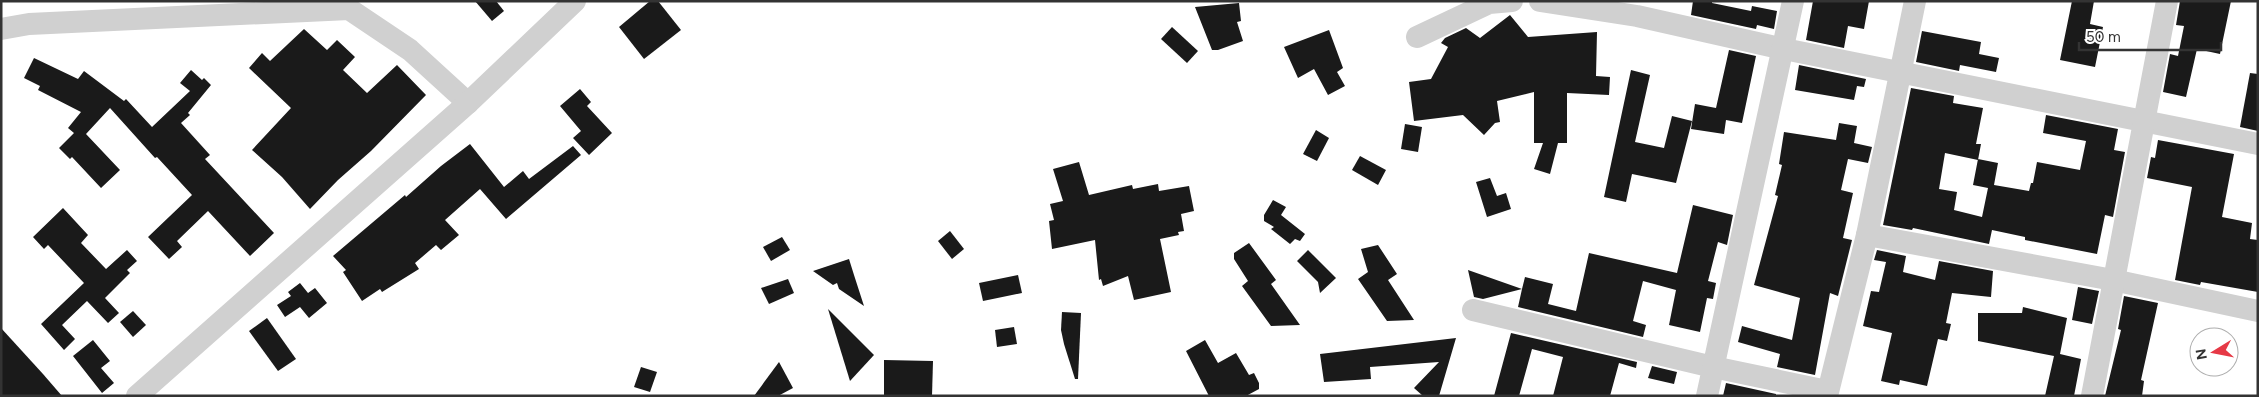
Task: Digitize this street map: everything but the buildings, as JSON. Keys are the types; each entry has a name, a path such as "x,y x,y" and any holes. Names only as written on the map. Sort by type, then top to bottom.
{"street":[{"path":"1417,37 1489,3 1512,1"},
{"path":"1540,1 1638,16 1784,49 2258,144"},
{"path":"1707,396 1793,1"},
{"path":"1473,310 1827,393 1867,235 1915,1"},
{"path":"2092,396 2167,1"},
{"path":"137,396 468,103 570,3"},
{"path":"1,29 29,24 349,9 410,50 468,103"},
{"path":"1867,235 2113,280 2258,311"}]}
